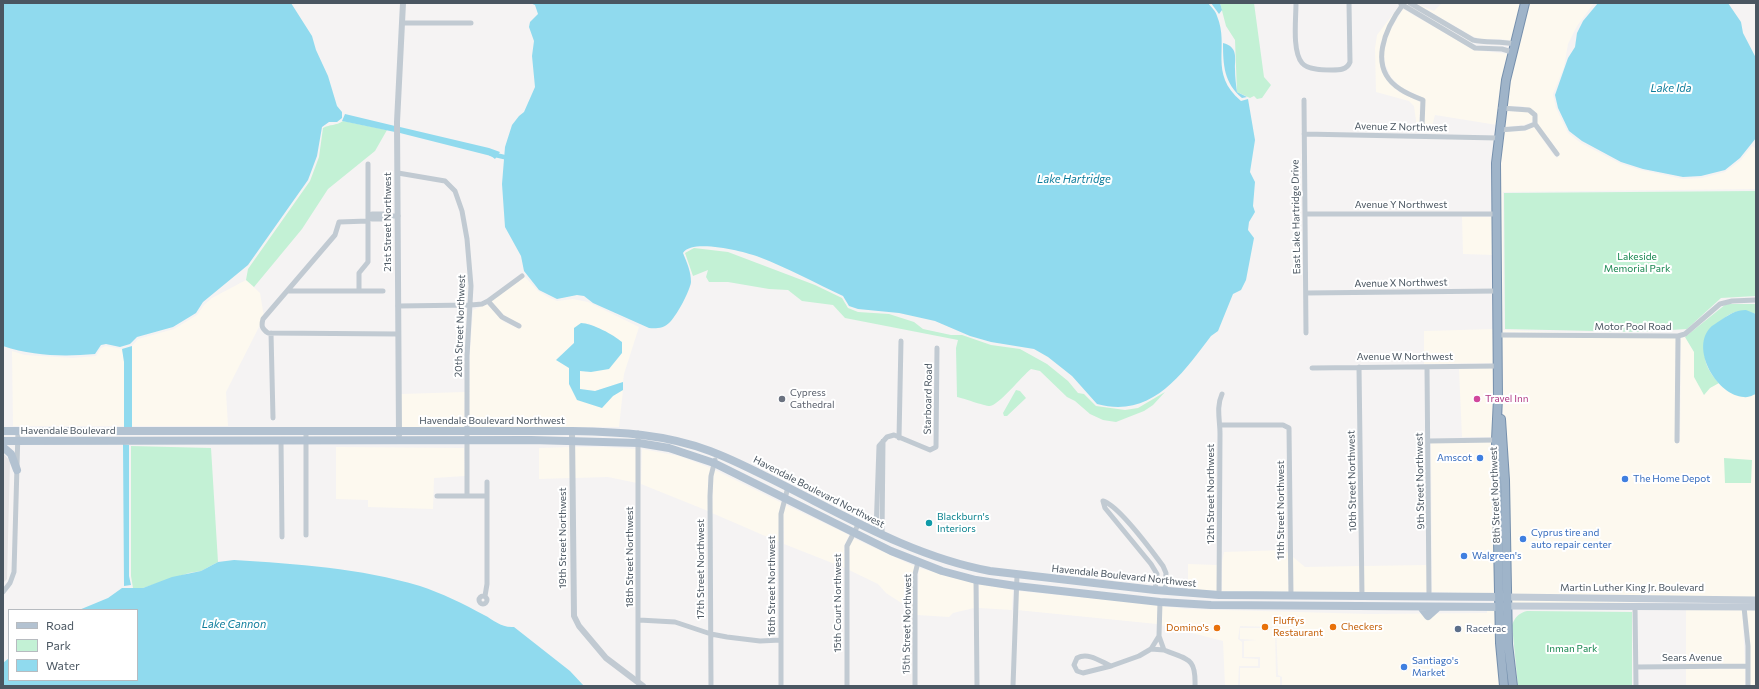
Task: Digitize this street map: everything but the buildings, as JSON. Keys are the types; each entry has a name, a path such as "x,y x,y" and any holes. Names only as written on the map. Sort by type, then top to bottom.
{"highway":[{"name":"8th Street Northwest","path":"1503,597 1498,398 1496,214 1498,134 1513,48 1525,3"},
{"name":"8th Street Northwest","path":"1500,439 1505,480 1503,607 1500,642 1504,686"},
{"name":"8th Street Northwest","path":"1503,607 1513,686"}],"main road":[{"name":"Havendale Boulevard Northwest","path":"120,430 572,431 638,433 668,438 717,454 788,487 859,524 935,557 967,567 1017,575 1165,591 1219,595 1503,597"},
{"name":"Havendale Boulevard","path":"3,431 120,430"},
{"path":"188,431 188,441"},
{"name":"Havendale Boulevard Northwest","path":"132,441 572,441 639,443 669,448 714,463 786,497 891,551 918,562 976,580 1016,586 1160,602 1232,606 1503,607"},
{"name":"Havendale Boulevard","path":"3,442 132,441"},
{"path":"3,447 11,454 17,470"},
{"path":"918,562 927,560 951,567 967,567"},
{"path":"1128,598 1155,596 1165,591"},
{"path":"1160,602 1164,598 1182,592"},
{"path":"1291,596 1292,607"},
{"path":"1362,596 1362,607"},
{"name":"Martin Luther King Jr. Boulevard","path":"1503,597 1756,600"},
{"name":"Martin Luther King Jr. Boulevard","path":"1503,607 1756,607"}],"street":[{"name":"21st Street Northwest","path":"399,441 397,122 403,3"},
{"path":"1296,3 1296,53 1303,64 1314,69 1332,70 1343,69 1348,66 1350,62 1350,3"},
{"path":"1410,3 1441,25"},
{"path":"1422,126 1423,100 1400,89 1392,82 1385,73 1382,61 1381,48 1384,38 1402,4 1473,40 1480,42 1501,41 1513,48"},
{"path":"403,23 471,23"},
{"name":"East Lake Hartridge Drive","path":"1304,100 1306,333"},
{"path":"1502,108 1529,110 1535,115 1535,124 1557,154"},
{"name":"Avenue Z Northwest","path":"1304,134 1498,134 1525,128 1535,124"},
{"path":"359,291 359,273 368,262 368,164"},
{"name":"20th Street Northwest","path":"398,173 445,181 455,190 461,204 468,239 471,275 471,306 467,356 467,496"},
{"path":"398,216 372,214 369,218 339,222 335,235 263,319 262,324 264,330 271,333 398,334"},
{"name":"Avenue Y Northwest","path":"1305,214 1496,214"},
{"path":"398,306 471,306 482,304 522,276"},
{"path":"287,291 383,291"},
{"name":"Avenue X Northwest","path":"1306,293 1497,291"},
{"name":"Motor Pool Road","path":"1498,335 1678,336 1685,334 1720,304 1732,300 1756,300"},
{"path":"488,301 502,318 519,326"},
{"path":"271,333 273,418"},
{"path":"1677,441 1678,336"},
{"path":"879,533 883,441 890,436 899,438 901,341"},
{"name":"Starboard Road","path":"899,438 930,450 934,449 936,444 937,348"},
{"name":"Avenue W Northwest","path":"1312,368 1498,366"},
{"name":"10th Street Northwest","path":"1359,367 1362,596"},
{"name":"9th Street Northwest","path":"1427,367 1429,441 1429,596"},
{"name":"12th Street Northwest","path":"1219,595 1220,426 1218,402 1222,394"},
{"name":"11th Street Northwest","path":"1220,426 1287,426 1290,436 1291,596"},
{"path":"3,592 10,583 14,572 18,431"},
{"path":"306,431 306,535"},
{"name":"19th Street Northwest","path":"572,431 573,612 579,626 609,661 643,686"},
{"name":"18th Street Northwest","path":"638,433 638,681"},
{"path":"1429,441 1500,439"},
{"path":"281,440 282,537"},
{"name":"17th Street Northwest","path":"711,686 710,496 711,476 717,454"},
{"path":"485,596 487,584 487,482"},
{"name":"16th Street Northwest","path":"782,686 781,514 788,487"},
{"path":"437,496 487,496"},
{"path":"1155,590 1157,574 1151,564 1105,508 1103,501 1109,503 1121,515 1163,566 1166,573 1165,591"},
{"name":"15th Court Northwest","path":"847,686 847,546 859,524"},
{"name":"15th Street Northwest","path":"915,686 915,574 918,562"},
{"path":"1012,686 1017,575"},
{"path":"976,580 977,686"},
{"path":"1160,602 1159,636 1164,650"},
{"path":"1635,606 1636,686"},
{"path":"1744,607 1748,686"},
{"path":"639,620 675,622 711,634 756,640 782,640"},
{"path":"1111,666 1092,657 1083,655 1077,658 1074,665 1077,671 1083,673 1111,666 1139,656 1151,649 1159,636"},
{"path":"1151,649 1164,650 1191,662 1195,670 1195,686"},
{"name":"Sears Avenue","path":"1636,667 1748,666"}],"shaded area":[{"path":"1415,3 1434,11 1442,3 1523,3 1512,41 1501,39 1481,39 1474,37"},
{"path":"1528,3 1594,3 1577,26 1568,44 1564,67 1553,94 1556,108 1568,133 1581,143 1621,164 1683,179 1702,178 1725,172 1741,160 1752,146 1756,149 1756,189 1503,192 1503,330 1572,333 1500,332 1498,177 1501,132 1525,131 1534,127 1552,153 1557,158 1560,154 1537,123 1537,115 1534,110 1521,106 1504,106"},
{"path":"1397,9 1380,44 1380,65 1383,74 1390,84 1399,92 1420,102 1419,128 1424,128 1425,100 1401,87 1391,77 1385,64 1383,49 1388,34 1403,9 1474,50 1509,54 1497,125 1435,115 1431,130 1417,128 1414,106 1409,101 1376,92 1375,48 1377,35"},
{"path":"1503,111 1529,112 1533,116 1532,122 1524,125 1502,127"},
{"path":"1462,217 1494,217 1494,255 1463,254"},
{"path":"525,277 538,291 557,301 573,299 588,302 639,327 624,374 623,382 595,391 580,389 580,371 591,372 597,328 588,323 574,343 556,360 569,368 569,384 601,408 613,396 623,390 619,427 469,427 470,351 473,310 487,304 504,322 520,329 521,324 503,316 491,301"},
{"path":"246,280 260,293 264,317 226,392 228,426 132,426 132,346 138,339 174,329 197,315 204,305 212,298"},
{"path":"1495,329 1496,363 1424,364 1424,331"},
{"path":"1500,337 1676,338 1675,443 1680,443 1681,338 1685,337 1694,352 1694,361 1704,395 1710,388 1719,383 1727,391 1745,397 1756,394 1756,601 1509,595 1506,437 1501,398"},
{"path":"106,346 122,349 124,362 124,426 13,426 12,351 25,355 73,358 96,356 101,348"},
{"path":"1496,368 1494,437 1462,437 1459,369"},
{"path":"465,392 464,427 401,427 401,394"},
{"path":"1494,442 1496,594 1432,592 1431,443"},
{"path":"336,447 464,448 465,476 434,478 433,509 368,507 368,500 336,499"},
{"path":"570,447 570,478 539,479 539,448"},
{"path":"575,447 637,449 637,483 608,477 575,478"},
{"path":"642,449 679,456 711,468 708,479 708,511 641,484"},
{"path":"3,453 10,461 7,579 3,583"},
{"path":"715,470 782,503 779,514 779,542 712,513 713,479"},
{"path":"786,505 849,535 844,546 845,568 784,544 783,514"},
{"path":"853,538 914,566 913,615 908,615 903,604 886,593 878,584 849,570 849,546"},
{"path":"1284,550 1288,553 1289,592 1222,591 1222,562 1224,552"},
{"path":"1293,557 1305,567 1359,566 1359,592 1293,592"},
{"path":"1188,564 1217,565 1217,591 1188,589"},
{"path":"1427,565 1427,592 1364,592 1364,566"},
{"path":"919,568 974,583 974,608 953,613 949,617 917,615"},
{"path":"979,584 1013,590 1012,610 979,608"},
{"path":"1018,591 1158,605 1157,624 1017,610"},
{"path":"1509,600 1667,602 1510,604"},
{"path":"1686,605 1742,606 1745,664 1686,664"},
{"path":"1162,606 1187,609 1370,614 1487,613 1487,610 1497,610 1502,686 1282,686 1282,677 1278,675 1276,627 1240,626 1238,639 1242,642 1242,658 1258,659 1258,666 1239,666 1238,686 1225,686 1223,641 1161,625"},
{"path":"1746,606 1756,606 1756,686 1750,686"},
{"path":"1240,628 1275,628 1276,677 1280,677 1280,686 1240,686 1240,668 1260,668 1260,657 1244,657 1244,641 1257,640 1240,639"},
{"path":"1686,669 1745,669 1745,686 1686,686"}],"green space":[{"path":"1220,3 1254,3 1264,77 1271,85 1262,98 1257,99 1254,96 1250,98 1237,92 1235,40 1226,26"},
{"path":"343,121 387,130 375,151 328,189 302,229 254,287 246,280 248,269 310,181 319,157 323,128"},
{"name":"Lakeside Memorial Park","path":"1756,191 1756,296 1721,298 1687,329 1638,332 1505,329 1504,193"},
{"path":"694,248 728,252 815,285 842,298 848,308 858,312 889,314 914,322 923,329 951,335 962,335 991,345 1020,349 1047,364 1068,381 1078,393 1084,394 1096,406 1125,410 1138,408 1165,392 1153,405 1144,411 1116,422 1103,420 1090,414 1075,401 1067,397 1040,371 1031,369 999,401 990,406 983,405 957,397 956,348 958,340 845,318 833,305 802,301 788,290 769,289 728,282 709,282 706,277 708,270 693,276 685,253"},
{"path":"1726,304 1756,304 1756,314 1748,311 1734,312 1723,319 1706,336 1706,361 1710,372 1719,383 1710,388 1704,395 1694,377 1694,352 1685,337"},
{"path":"1016,390 1020,391 1026,398 1007,416 1004,416 1003,413"},
{"path":"131,446 211,448 218,562 201,571 189,573 143,588 133,588 131,576"},
{"path":"1724,458 1752,460 1751,483 1725,483"},
{"name":"Inman Park","path":"1527,611 1632,612 1632,686 1518,686 1512,625 1518,616"}],"water":[{"path":"3,3 291,3 312,36 316,50 328,76 337,106 342,112 342,118 337,122 329,122 322,127 317,156 308,180 248,265 203,302 196,313 173,327 137,337 130,344 120,347 106,344 101,345 95,354 37,354 3,346"},
{"name":"Lake Hartridge","path":"530,3 1208,3 1216,12 1220,27 1222,38 1222,70 1225,80 1231,91 1241,101 1248,99 1255,140 1250,172 1255,182 1253,206 1255,212 1249,222 1248,230 1254,238 1246,280 1241,290 1233,294 1218,331 1211,336 1177,378 1164,390 1150,399 1134,405 1116,407 1097,404 1072,376 1048,357 1034,349 991,342 970,336 935,321 899,313 858,309 849,306 843,296 770,261 743,252 708,246 688,249 683,253 690,274 690,286 679,310 667,325 662,327 649,328 593,303 584,296 577,295 557,299 539,290 524,271 521,256 505,227 502,184 505,147 512,125 524,112 535,87 532,56 534,41 529,27 530,22 538,14 535,5"},
{"path":"1211,3 1220,3 1222,10 1219,14"},
{"name":"Lake Ida","path":"1598,3 1728,3 1741,22 1743,33 1756,58 1756,138 1740,158 1725,170 1701,176 1683,177 1643,169 1621,162 1582,141 1569,131 1558,108 1555,95 1568,58 1575,47 1577,33 1583,21"},
{"path":"1223,43 1231,47 1235,53 1237,92 1247,97 1242,98 1231,86 1228,80 1223,59"},
{"path":"345,114 395,126 395,132 342,121"},
{"path":"400,127 489,148 500,152 495,159 491,156 400,133"},
{"path":"1746,310 1756,314 1756,394 1749,397 1734,395 1717,381 1705,360 1703,349 1704,338 1712,326 1733,313"},
{"path":"581,323 603,330 622,342 622,353 609,369 591,372 580,371 580,389 595,391 623,382 623,390 613,396 602,408 577,400 569,384 569,368 556,360 574,343 574,328"},
{"path":"132,346 132,428 124,428 124,362 122,349"},
{"path":"123,444 129,445 129,576 131,585 124,586"},
{"name":"Lake Cannon","path":"234,560 305,565 374,575 420,586 444,595 501,625 514,627 570,671 584,686 3,686 3,663 8,659 8,681 138,681 138,609 81,609 108,598 122,588 143,588 172,577 201,571 218,562"}],"waterway":[{"path":"491,154 504,157"}],"place":[{"name":"Cypress Cathedral","path":"782,399"},
{"name":"Travel Inn","path":"1477,399"},
{"name":"Amscot","path":"1480,458"},
{"name":"The Home Depot","path":"1625,479"},
{"name":"Blackburn's Interiors","path":"929,523"},
{"name":"Cyprus tire and auto repair center","path":"1523,539"},
{"name":"Walgreen's","path":"1464,556"},
{"name":"Fluffys Restaurant","path":"1265,627"},
{"name":"Checkers","path":"1333,627"},
{"name":"Domino's","path":"1217,628"},
{"name":"Racetrac","path":"1458,629"},
{"name":"Santiago's Market","path":"1404,667"}]}
